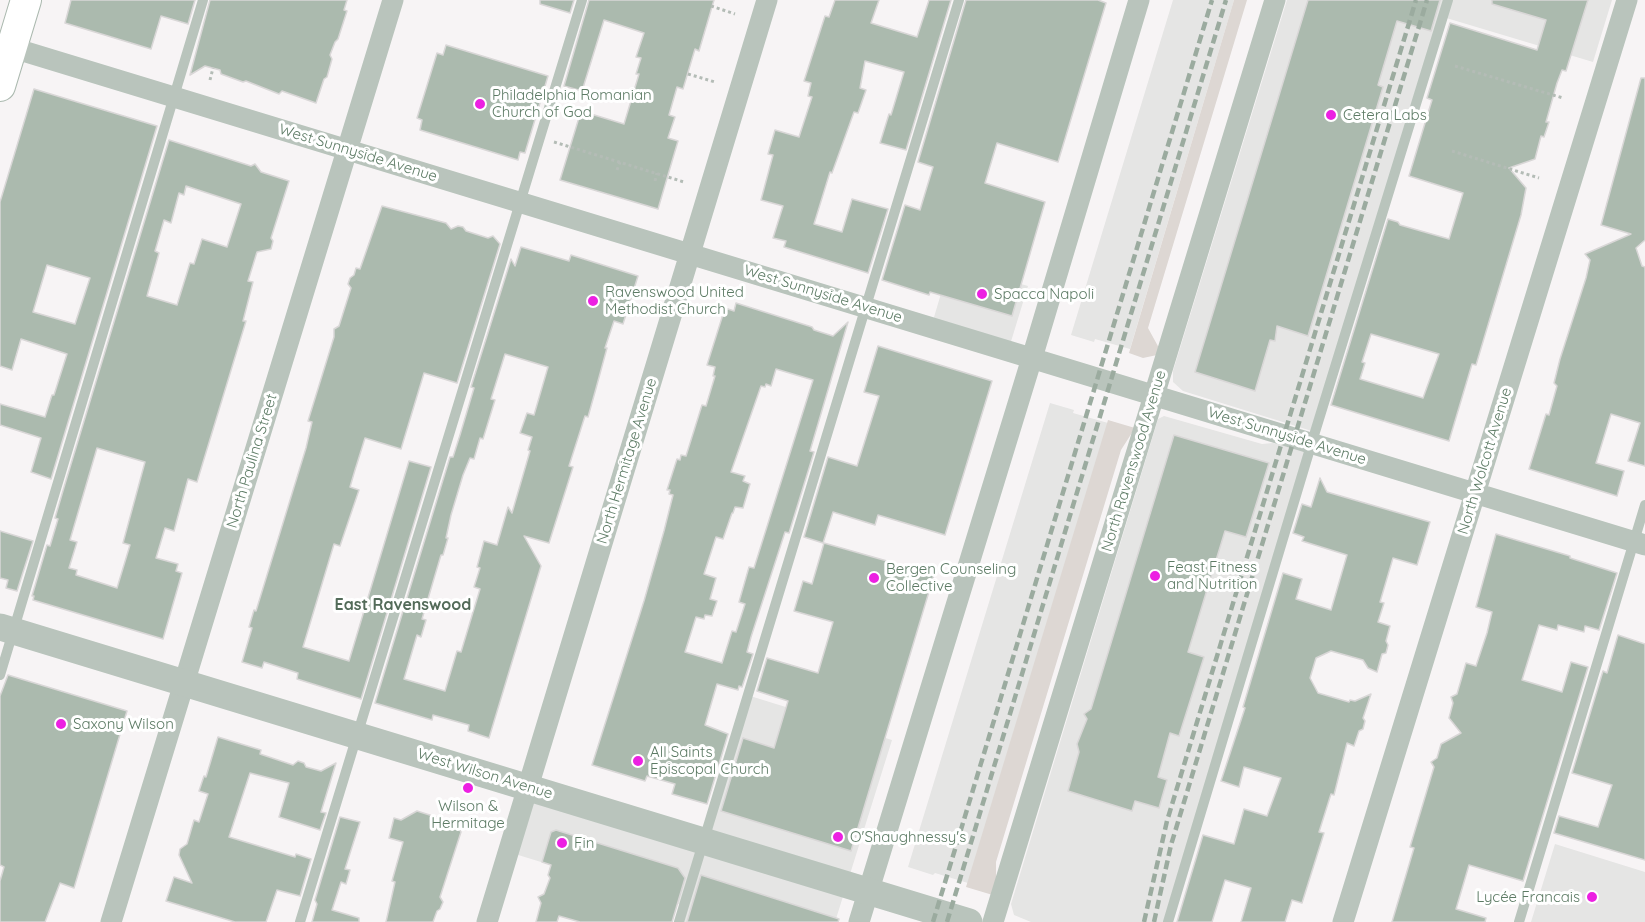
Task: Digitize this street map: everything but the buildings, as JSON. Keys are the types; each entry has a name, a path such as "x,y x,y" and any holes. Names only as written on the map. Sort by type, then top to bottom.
{"main road":[{"path":"0,86 6,46 26,0"}],"street":[{"name":"North Paulina Street","path":"111,922 393,0"},
{"name":"North Hermitage Avenue","path":"487,922 767,0"},
{"path":"859,922 1139,0"},
{"name":"North Ravenswood Avenue","path":"993,922 1275,0"},
{"name":"North Wolcott Avenue","path":"1343,922 1627,0"},
{"name":"West Sunnyside Avenue","path":"6,46 1639,543"},
{"name":"West Wilson Avenue","path":"7,629 969,922"}],"lane":[{"path":"0,675 7,629 175,97 203,0"},
{"path":"300,922 582,0"},
{"path":"679,922 959,0"},
{"path":"1168,922 1448,0"},
{"path":"1519,922 1639,543 1645,505"}],"path":[{"path":"711,6 735,14"},
{"path":"1455,66 1563,98"},
{"path":"210,80 213,68"},
{"path":"688,74 715,82"},
{"path":"541,138 684,182"},
{"path":"1452,151 1539,178"},
{"path":"617,170 620,162"},
{"path":"655,181 657,173"}],"shaded area":[{"path":"1173,0 1234,0 1130,349 1071,335"},
{"path":"1234,0 1247,0 1148,328 1159,348 1157,355 1143,358 1129,353"},
{"path":"1287,0 1612,0 1593,62 1443,17 1315,432 1183,391 1173,382 1173,371"},
{"path":"950,263 1028,286 1009,348 932,324"},
{"path":"1050,403 1074,410 1073,413 1108,423 968,883 908,867"},
{"path":"1164,416 1262,444 1273,443 1309,452 1168,922 1031,922 1014,915 1011,904 1158,419"},
{"path":"1108,420 1135,428 1121,450 996,862 996,896 966,887"},
{"path":"747,695 892,740 835,922 676,922 681,905 515,854 534,792 701,843"},
{"name":"Lycée Francais","path":"1555,844 1645,872 1645,922 1531,922"}],"railway":[{"path":"933,922 1212,0"},
{"path":"947,922 1226,0"},
{"path":"1144,922 1167,821 1416,0"},
{"path":"1154,922 1171,845 1427,0"}],"place":[{"name":"Philadelphia Romanian Church of God","path":"480,104"},
{"name":"Cetera Labs","path":"1331,115"},
{"name":"Spacca Napoli","path":"982,294"},
{"name":"Ravenswood United Methodist Church","path":"593,301"},
{"name":"Feast Fitness and Nutrition","path":"1155,576"},
{"name":"Bergen Counseling Collective","path":"874,578"},
{"name":"Saxony Wilson","path":"61,724"},
{"name":"All Saints Episcopal Church","path":"638,761"},
{"name":"Wilson & Hermitage","path":"468,788"},
{"name":"O'Shaughnessy's","path":"838,837"},
{"name":"Fin","path":"562,843"},
{"name":"Lycée Francais","path":"1592,897"}],"district":[{"name":"East Ravenswood","path":"403,605"}]}
